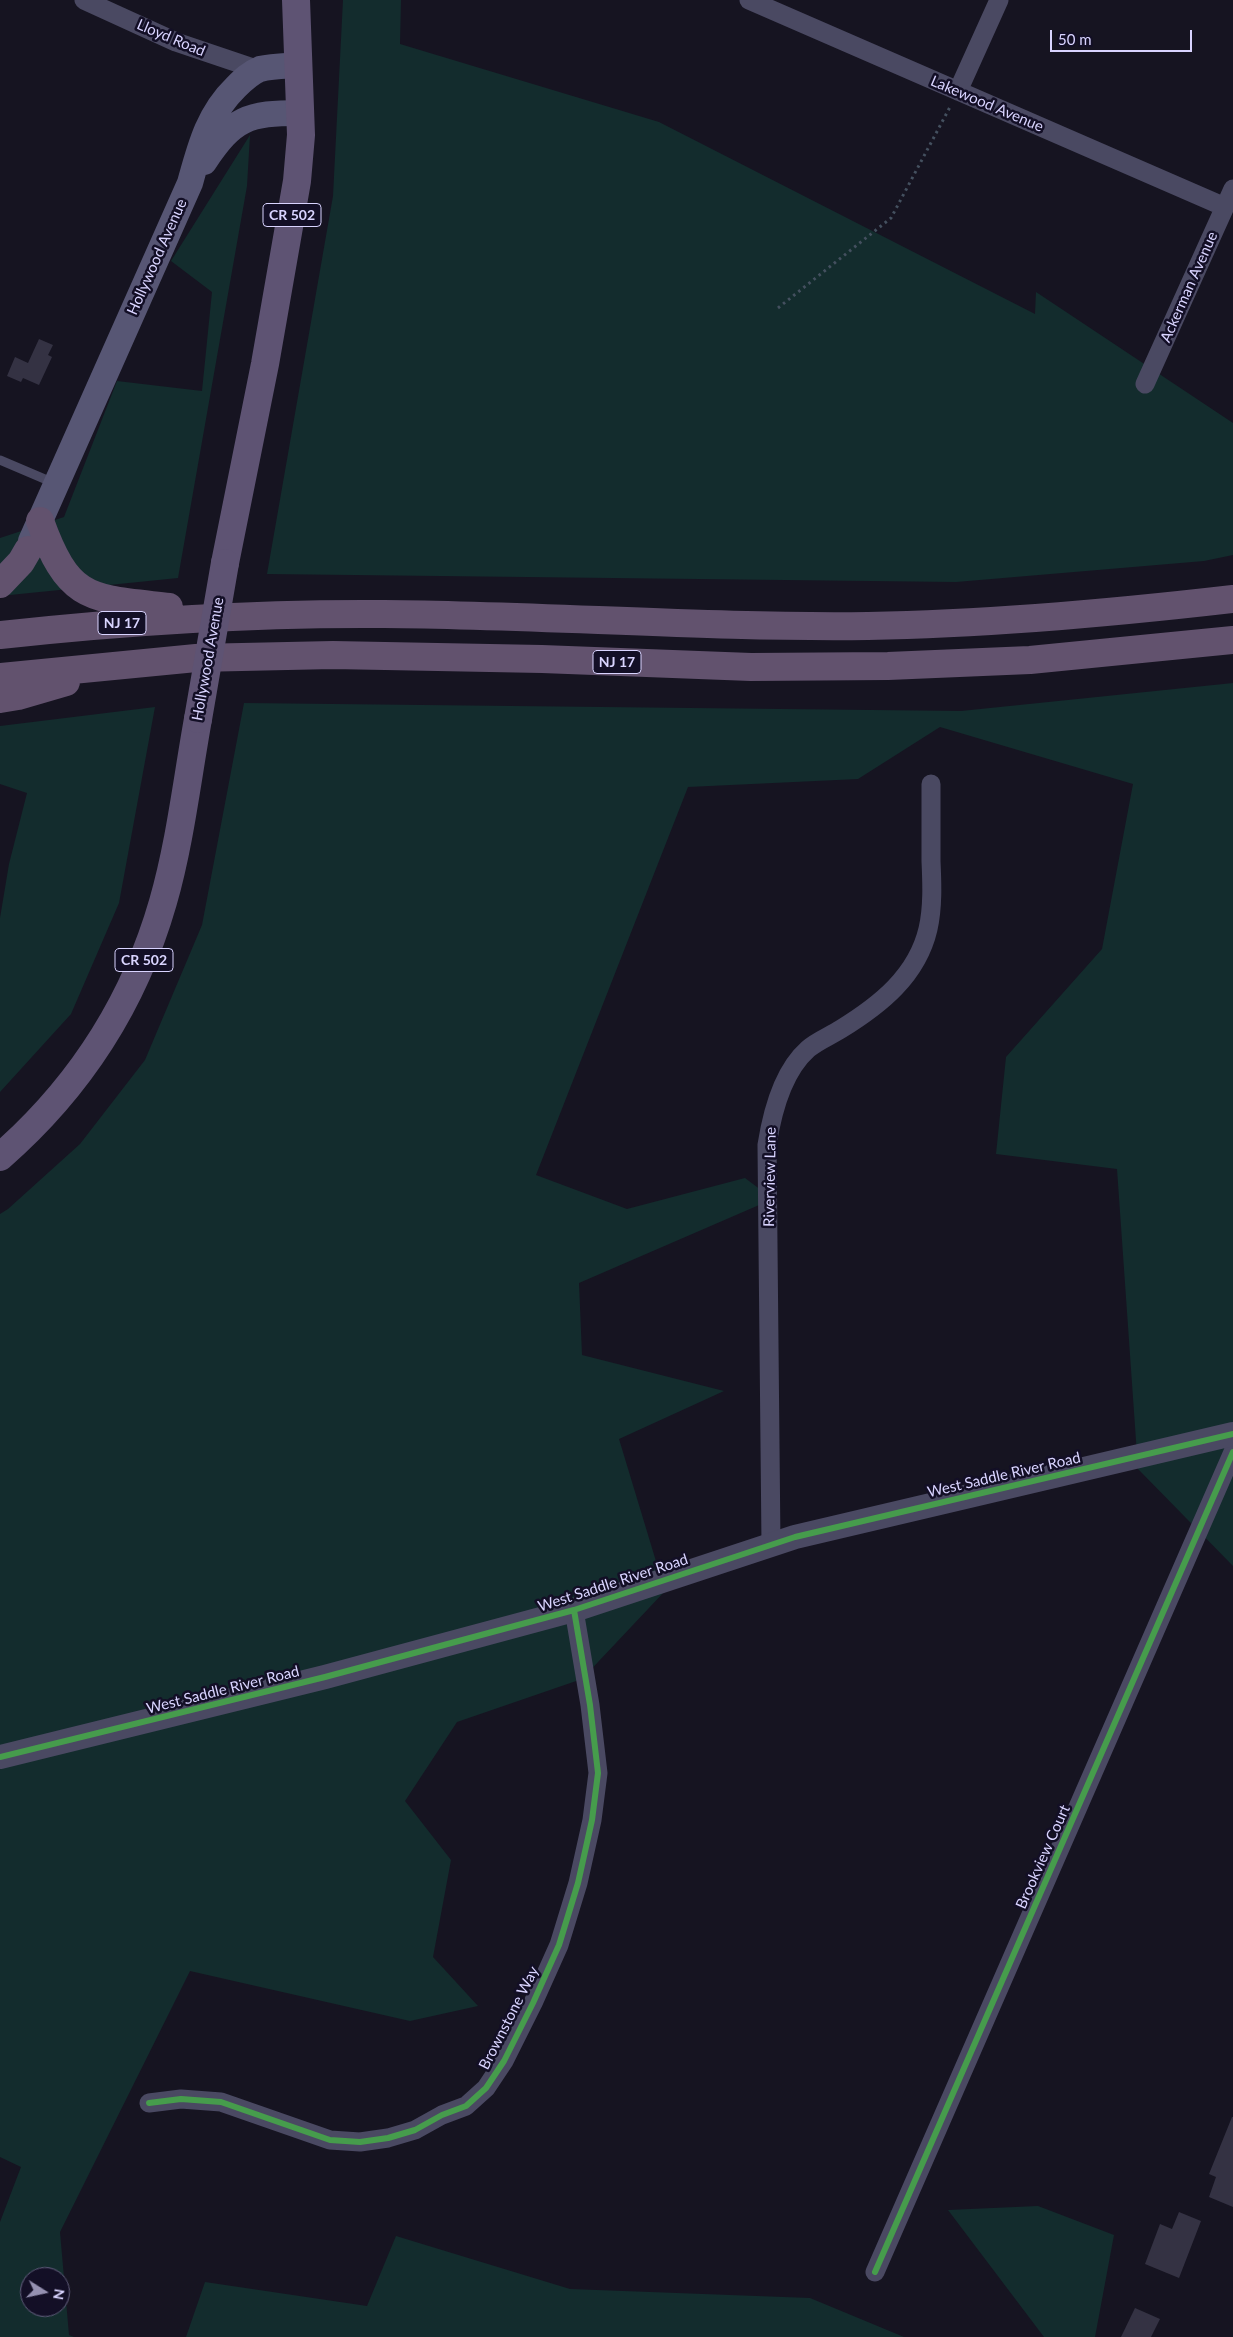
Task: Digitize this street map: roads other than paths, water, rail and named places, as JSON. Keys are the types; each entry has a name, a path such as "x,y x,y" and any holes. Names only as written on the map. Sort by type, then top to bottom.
{"highway":[{"path":"40,521 58,564 72,581 87,593 116,601 245,616"},
{"path":"0,584 21,562 28,550"},
{"name":"NJ 17","path":"0,635 115,624 245,616 394,614 711,625 870,626 1044,618 1233,599"},
{"name":"NJ 17","path":"0,677 196,658 333,655 492,657 819,668 1030,660 1233,640"},
{"path":"0,699 18,696 124,664"}],"main road":[{"name":"Hollywood Avenue","path":"0,1157 50,1110 86,1064 111,1026 144,961 170,875 225,562 294,202 299,159 300,113 296,0"},
{"name":"Hollywood Avenue","path":"28,550 190,183 205,130 212,116 227,96 244,79 259,70 299,65"},
{"name":"Hollywood Avenue","path":"190,183 219,140 232,128 259,116 300,113"}],"street":[{"name":"Lloyd Road","path":"84,0 176,42 259,70"},
{"name":"Lakewood Avenue","path":"749,0 1225,207"},
{"path":"958,91 999,0"},
{"name":"Ackerman Avenue","path":"1145,384 1233,189"},
{"name":"Riverview Lane","path":"771,1545 767,1155 771,1118 780,1092 790,1073 808,1049 870,1011 894,990 909,973 920,950 928,930 932,899 930,784"},
{"name":"West Saddle River Road","path":"0,1757 325,1677 574,1610 796,1537 1233,1434"},
{"name":"Brookview Court","path":"876,2272 1233,1452"},
{"name":"Brownstone Way","path":"149,2103 181,2099 221,2102 330,2140 360,2142 388,2138 415,2130 442,2115 466,2106 486,2088 504,2061 529,2012 559,1944 578,1882 592,1820 598,1773 590,1705 574,1610"}],"lane":[{"path":"0,460 56,484"}]}
